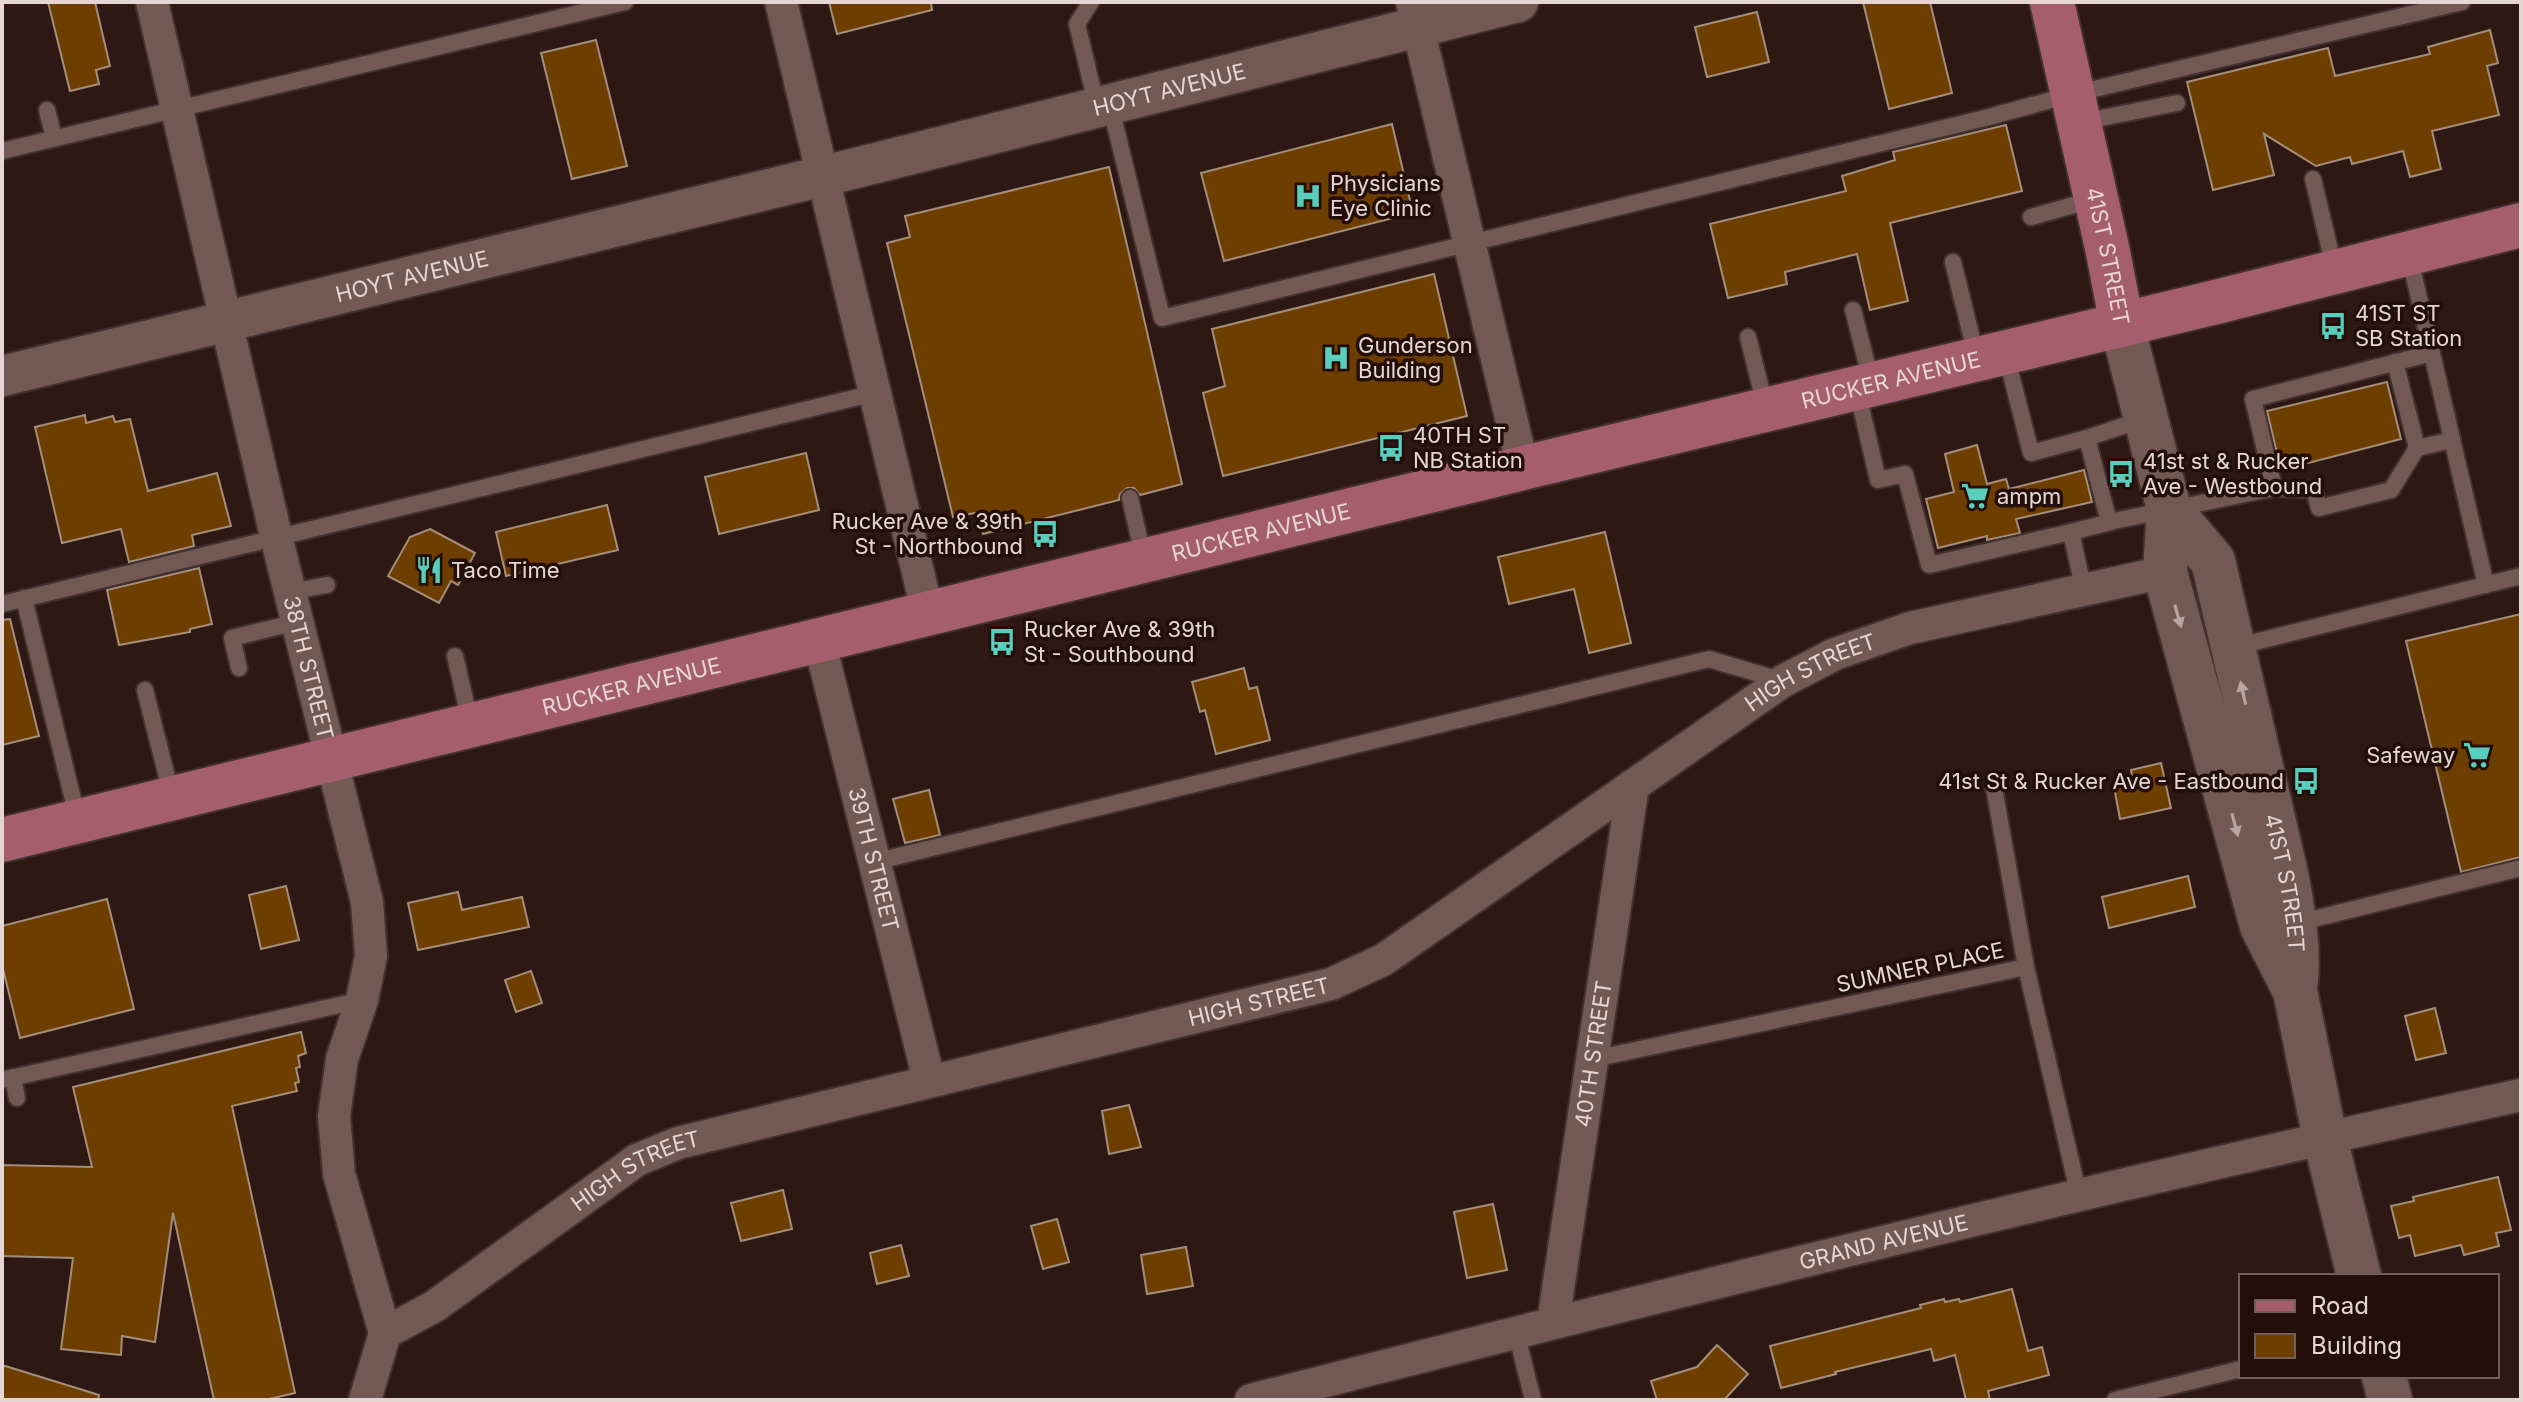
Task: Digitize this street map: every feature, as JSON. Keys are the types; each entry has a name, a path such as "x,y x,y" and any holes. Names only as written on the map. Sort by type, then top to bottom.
{"main road":[{"name":"41ST STREET","path":"2052,2 2122,325 2169,509 2165,572 2286,874 2298,957 2295,991"},
{"name":"RUCKER AVENUE","path":"2,840 1523,468 1991,357 2521,225"},
{"name":"41ST STREET","path":"2169,509 2213,561 2233,648 2235,744 2262,926 2295,991 2325,1138 2359,1274"},
{"path":"2384,1378 2390,1400"}],"street":[{"name":"38TH STREET","path":"152,2 276,536 367,902 371,956 362,1000 342,1059 334,1116 339,1174 385,1333"},
{"path":"781,2 813,91 821,176 928,614"},
{"name":"HOYT AVENUE","path":"2,376 1103,105 1415,14 1518,2"},
{"path":"1415,14 1523,468"},
{"name":"HIGH STREET","path":"385,1333 435,1306 637,1160 678,1143 1331,984 1383,960 1783,681 1835,654 1910,628 2165,572"},
{"name":"39TH STREET","path":"819,640 929,1080"},
{"name":"40TH STREET","path":"1553,1323 1633,785"},
{"name":"GRAND AVENUE","path":"1251,1400 1516,1332 2079,1196 2521,1095"},
{"path":"365,1400 385,1333"}],"lane":[{"path":"2,151 625,2"},
{"path":"1091,2 1077,24 1103,105 1162,318 1985,118 2077,108 2177,103"},
{"path":"2077,108 2462,2"},
{"path":"47,110 54,138"},
{"path":"2313,179 2335,273"},
{"path":"2031,217 2096,198"},
{"path":"2409,254 2486,585"},
{"path":"1953,262 2031,453 2146,418"},
{"path":"1853,310 1878,480 1905,474 1929,565 2274,488 2314,490 2319,508 2391,490 2417,448 2452,440"},
{"path":"1748,337 1767,410"},
{"path":"2274,488 2253,399 2432,353"},
{"path":"2395,362 2417,448"},
{"path":"2,604 875,393"},
{"path":"2087,438 2111,522"},
{"path":"1130,498 1144,561"},
{"path":"2071,532 2084,591"},
{"path":"2233,648 2521,576"},
{"path":"239,668 232,638 294,607 327,585"},
{"path":"24,598 78,822"},
{"path":"455,656 471,727"},
{"path":"874,862 1709,659 1783,681"},
{"path":"145,690 172,799"},
{"path":"1994,788 2026,967"},
{"path":"2295,923 2521,868"},
{"name":"SUMNER PLACE","path":"1593,1059 2026,967 2079,1196"},
{"path":"17,1098 8,1078 362,1000"},
{"path":"1516,1332 1533,1400"},
{"path":"2115,1400 2239,1369"}],"building":[{"path":"48,2 95,2 110,66 96,70 99,84 70,91"},
{"path":"829,2 931,2 932,10 837,34"},
{"path":"1863,2 1930,2 1952,93 1889,109"},
{"path":"1757,12 1769,62 1707,77 1695,27"},
{"path":"2490,30 2498,63 2487,66 2499,115 2432,131 2441,169 2410,177 2403,151 2352,164 2350,157 2316,166 2264,134 2274,175 2213,190 2187,82 2328,48 2335,76 2430,54 2428,47"},
{"path":"596,40 627,166 572,179 541,53"},
{"name":"Physicians Eye Clinic","path":"1392,124 1413,213 1224,261 1201,173"},
{"path":"2006,125 2022,191 1890,223 1908,301 1870,310 1857,254 1785,272 1787,284 1728,298 1710,224 1846,191 1842,176 1895,160 1893,152"},
{"path":"1109,167 1182,484 1140,495 1134,488 1127,488 1120,494 1119,500 983,534 975,513 953,517 887,243 910,237 905,216"},
{"name":"Gunderson Building","path":"1434,274 1467,416 1223,476 1203,393 1225,386 1212,329"},
{"path":"2387,382 2401,439 2281,470 2267,411"},
{"path":"85,415 86,423 113,416 115,422 130,419 148,491 217,473 231,526 192,535 194,546 129,562 121,529 62,543 35,427"},
{"name":"ampm","path":"1977,445 1987,484 2006,479 2009,489 2084,470 2092,502 2016,519 2020,533 1987,540 1987,536 1938,548 1926,499 1954,492 1945,454"},
{"path":"806,453 819,510 719,534 705,477"},
{"path":"607,505 618,550 506,576 496,532"},
{"name":"Taco Time","path":"430,529 475,553 458,585 451,581 439,603 388,576 410,537"},
{"path":"1605,532 1631,643 1589,653 1574,589 1509,604 1498,557"},
{"path":"199,568 212,624 190,629 190,632 119,645 107,590"},
{"name":"Safeway","path":"2521,614 2521,857 2461,872 2406,641"},
{"path":"10,619 39,736 2,745 2,620"},
{"path":"1244,668 1249,689 1257,687 1270,740 1216,754 1205,710 1200,712 1192,682"},
{"path":"2161,763 2171,808 2120,819 2114,787 2133,783 2131,770"},
{"path":"929,790 940,835 905,843 893,799"},
{"path":"2188,876 2195,907 2109,928 2102,897"},
{"path":"286,886 299,940 261,949 249,895"},
{"path":"458,892 462,910 522,897 529,927 418,950 408,903"},
{"path":"107,899 134,1009 20,1038 2,965 2,926"},
{"path":"531,971 542,1003 516,1012 505,980"},
{"path":"2435,1008 2446,1053 2416,1060 2405,1016"},
{"path":"301,1032 306,1053 298,1056 297,1091 232,1106 295,1393 265,1400 214,1400 173,1213 155,1342 122,1336 121,1355 61,1349 73,1258 2,1256 2,1165 92,1167 73,1087"},
{"path":"1129,1105 1141,1147 1109,1154 1102,1111"},
{"path":"2498,1177 2511,1230 2496,1233 2499,1246 2464,1255 2461,1245 2415,1256 2410,1235 2399,1238 2391,1206 2414,1201 2413,1197"},
{"path":"783,1190 792,1229 741,1241 731,1203"},
{"path":"1493,1204 1507,1270 1467,1278 1454,1212"},
{"path":"1057,1219 1069,1262 1043,1269 1031,1226"},
{"path":"901,1245 909,1276 877,1284 870,1253"},
{"path":"1186,1247 1193,1286 1147,1294 1141,1255"},
{"path":"2012,1289 2028,1351 2042,1347 2049,1375 1988,1391 1990,1400 1966,1400 1955,1355 1934,1361 1931,1349 1781,1388 1770,1346 1921,1308 1920,1305 1944,1299 1945,1302 1959,1299 1960,1302"},
{"path":"1717,1345 1748,1374 1724,1400 1657,1400 1651,1381 1697,1367"},
{"path":"2,1365 99,1395 98,1400 2,1400"}],"place":[{"name":"Physicians Eye Clinic","path":"1308,196"},
{"name":"41ST ST SB Station","path":"2333,326"},
{"name":"Gunderson Building","path":"1336,358"},
{"name":"40TH ST NB Station","path":"1391,448"},
{"name":"41st st & Rucker Ave - Westbound","path":"2121,474"},
{"name":"ampm","path":"1975,496"},
{"name":"Rucker Ave & 39th St - Northbound","path":"1045,534"},
{"name":"Taco Time","path":"429,570"},
{"name":"Rucker Ave & 39th St - Southbound","path":"1002,642"},
{"name":"Safeway","path":"2477,755"},
{"name":"41st St & Rucker Ave - Eastbound","path":"2306,781"}]}
